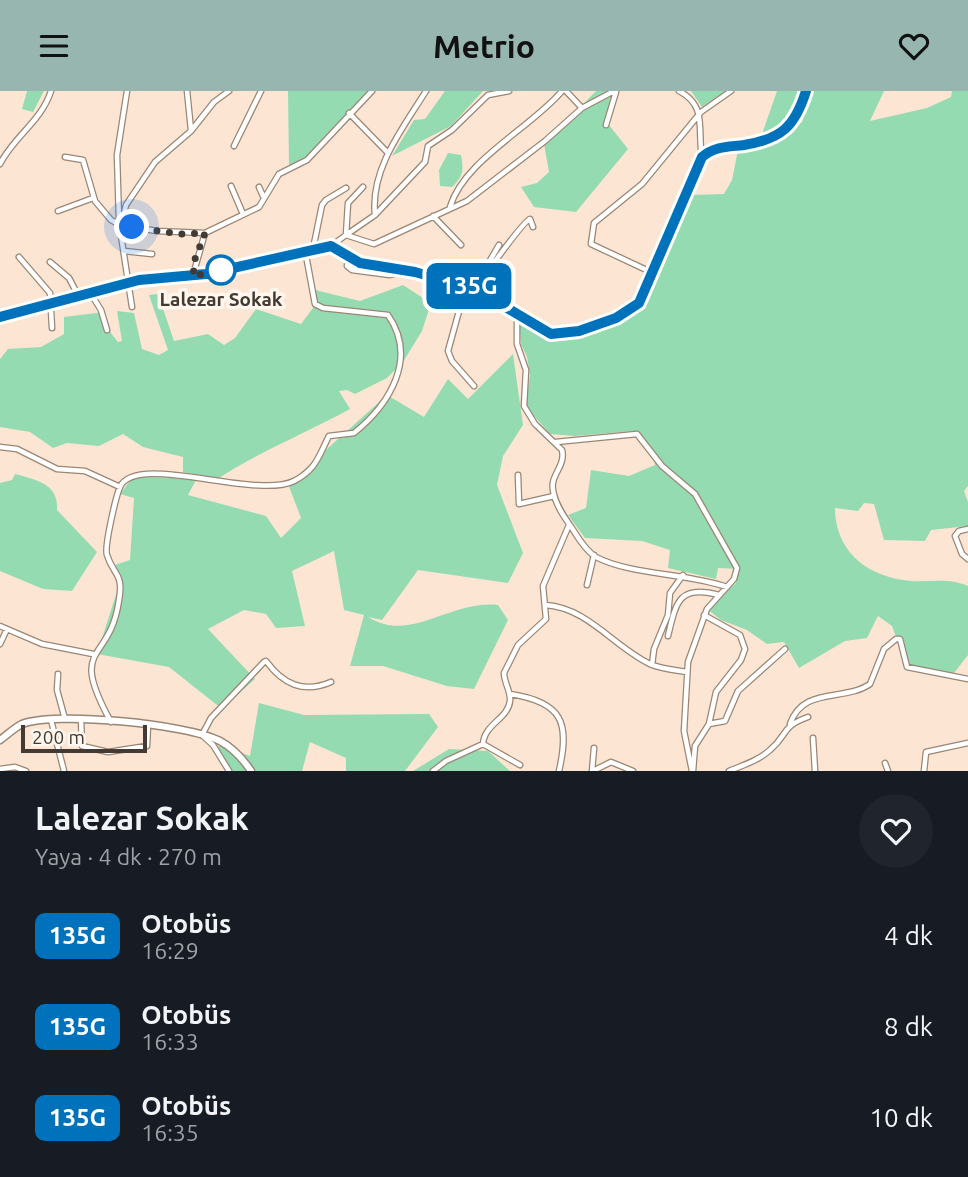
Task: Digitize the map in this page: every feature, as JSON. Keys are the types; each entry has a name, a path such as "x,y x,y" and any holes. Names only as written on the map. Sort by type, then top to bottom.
{"main road":[{"path":"0,317 127,283 193,276 331,246 348,258 371,266 466,285 551,334 579,331 634,308 654,273 702,157 714,148 747,144 788,127 797,118 806,91"},
{"path":"0,740 22,724 51,719 148,725 202,735 231,748 251,771"}],"street":[{"path":"0,164 8,149 47,106 51,91"},
{"path":"127,91 117,155 120,225 132,307"},
{"path":"187,91 191,131"},
{"path":"120,225 131,196 150,166 191,131 214,102 229,91"},
{"path":"234,146 261,91"},
{"path":"65,157 83,160 93,198 99,209 120,225 179,234 205,233 259,207 279,174 307,160 372,91"},
{"path":"375,215 373,199 388,153 426,91"},
{"path":"331,246 375,215 425,162 428,146 452,129 488,95 509,91"},
{"path":"450,208 453,197 474,169 564,91 582,108"},
{"path":"346,235 374,244 467,201 545,141 582,108 615,91"},
{"path":"606,125 615,91"},
{"path":"679,91 688,95 701,112 702,157"},
{"path":"654,273 590,243 590,234 599,217 642,184 701,112 731,91"},
{"path":"349,113 388,153"},
{"path":"231,187 243,214"},
{"path":"259,187 263,197"},
{"path":"346,235 348,203 363,187"},
{"path":"112,723 92,684 93,654 108,630 119,602 120,577 106,549 120,487 133,474 167,473 254,487 295,480 324,454 329,436 354,433 391,392 400,360 400,332 388,315 323,308 315,304 309,249 326,200 346,188"},
{"path":"58,211 93,198"},
{"path":"433,216 461,245"},
{"path":"475,289 507,249 523,222 530,219 533,227"},
{"path":"193,276 195,259 205,233"},
{"path":"475,289 499,245"},
{"path":"124,251 152,254"},
{"path":"19,257 44,282 52,303 52,328"},
{"path":"50,262 69,278 79,297"},
{"path":"466,285 449,351 452,361 474,386"},
{"path":"91,294 107,330"},
{"path":"517,313 516,344 526,370 524,406 535,424 556,442 564,458 552,484 554,496 569,525 594,555 624,565 683,575 727,587"},
{"path":"556,442 631,433 640,436 662,466 695,494 735,562 736,573 704,615 687,672 684,731 693,771"},
{"path":"0,447 17,449 57,469 85,471 120,487"},
{"path":"518,475 519,504 554,496"},
{"path":"433,771 446,761 483,744 490,726 507,709 510,694 504,673 518,645 546,619 543,586 569,525"},
{"path":"968,529 959,531 955,536 961,554 968,559"},
{"path":"587,585 594,555"},
{"path":"652,665 654,649 668,615 670,593 683,575"},
{"path":"668,636 675,607 687,593 704,591 720,595"},
{"path":"546,605 558,607 587,620 652,665 687,672"},
{"path":"693,771 696,742 709,724 716,692 741,660 745,649 740,635 704,615"},
{"path":"0,626 42,644 93,654"},
{"path":"0,644 7,629"},
{"path":"729,771 771,750 790,724 794,712 813,698 870,684 884,649 896,639 900,639 907,667 968,679"},
{"path":"709,724 725,721 737,691 785,649"},
{"path":"229,771 213,745 202,735 211,718 264,662 266,661 279,678 293,685 314,687 331,682"},
{"path":"58,674 57,690 65,720"},
{"path":"510,694 539,703 558,714 565,732 559,771"},
{"path":"790,724 808,717"},
{"path":"51,719 64,771"},
{"path":"81,720 82,746 108,752 147,746 148,725"},
{"path":"813,738 815,771"},
{"path":"924,771 926,751 968,743"},
{"path":"483,744 520,765"},
{"path":"594,748 593,771 611,762 633,771"},
{"path":"885,763 888,771"},
{"path":"0,769 15,767 26,771"}],"green space":[{"path":"27,91 44,91 33,112 22,109"},
{"path":"288,91 370,91 307,158 289,168"},
{"path":"445,91 483,91 451,126 392,156 414,120 425,119"},
{"path":"596,91 617,91 610,99 609,125 628,149 576,212 534,207 521,187 537,183 549,172 544,144"},
{"path":"691,91 726,91 702,107"},
{"path":"777,91 804,91 790,121 762,134"},
{"path":"811,91 884,91 870,121 927,108 951,97 952,91 968,91 968,486 964,491 968,502 968,526 931,530 925,541 884,540 874,504 864,503 858,511 835,508 836,522 846,547 864,565 889,577 903,580 952,581 968,586 968,655 951,677 907,667 892,626 878,616 867,638 845,641 799,668 784,642 767,644 747,630 721,620 707,609 736,583 737,569 718,568 716,579 668,568 670,550 642,541 585,538 568,515 586,508 591,470 629,476 655,465 653,454 641,436 633,431 575,436 550,434 525,406 530,375 527,357 521,344 519,319 558,337 579,335 634,312 646,297 690,195 724,194 732,180 738,150 762,145 802,122"},
{"path":"448,153 461,155 462,160 460,176 452,187 440,186 439,170"},
{"path":"432,281 440,285 457,307 430,306 422,331 403,362 387,378 355,394 347,390 339,391 350,409 219,478 183,472 183,457 143,447 123,434 99,446 67,443 53,448 30,432 0,427 0,359 8,349 41,347 64,334 64,317 104,312 111,333 118,342 122,341 117,311 134,313 142,349 159,355 168,350 149,295 158,294 174,341 208,334 224,345 235,338 256,309 301,324 313,308 315,290 360,301 403,285 423,298"},
{"path":"513,354 523,425 503,456 497,485 523,553 508,583 418,570 382,620 368,617 384,624 400,626 480,605 498,605 508,620 474,689 447,686 383,666 350,666 364,615 344,610 334,551 292,571 305,626 276,628 266,614 244,610 208,629 255,679 222,709 169,667 97,654 121,579 115,565 130,560 134,498 120,494 133,477 197,478 188,495 266,516 281,538 301,518 288,484 387,395 424,417 448,379 468,399"},
{"path":"15,474 38,481 50,489 57,501 57,510 97,552 72,591 43,589 0,571 0,483 12,480"},
{"path":"259,703 304,715 429,714 438,727 405,771 346,771 346,758 310,742 302,771 229,771 217,748 220,745 250,756"},
{"path":"449,749 488,751 510,771 413,771"}],"bus line":[{"name":"135G","path":"0,317 139,280 206,274 331,246 360,263 415,272 466,285 551,334 579,331 616,318 639,303 702,157 714,148 756,142 782,131 797,118 806,91"}],"place":[{"name":"Lalezar Sokak","path":"221,270"}],"route":[{"path":"132,227 179,234 205,233 195,259 193,276 232,268 221,270"}]}
